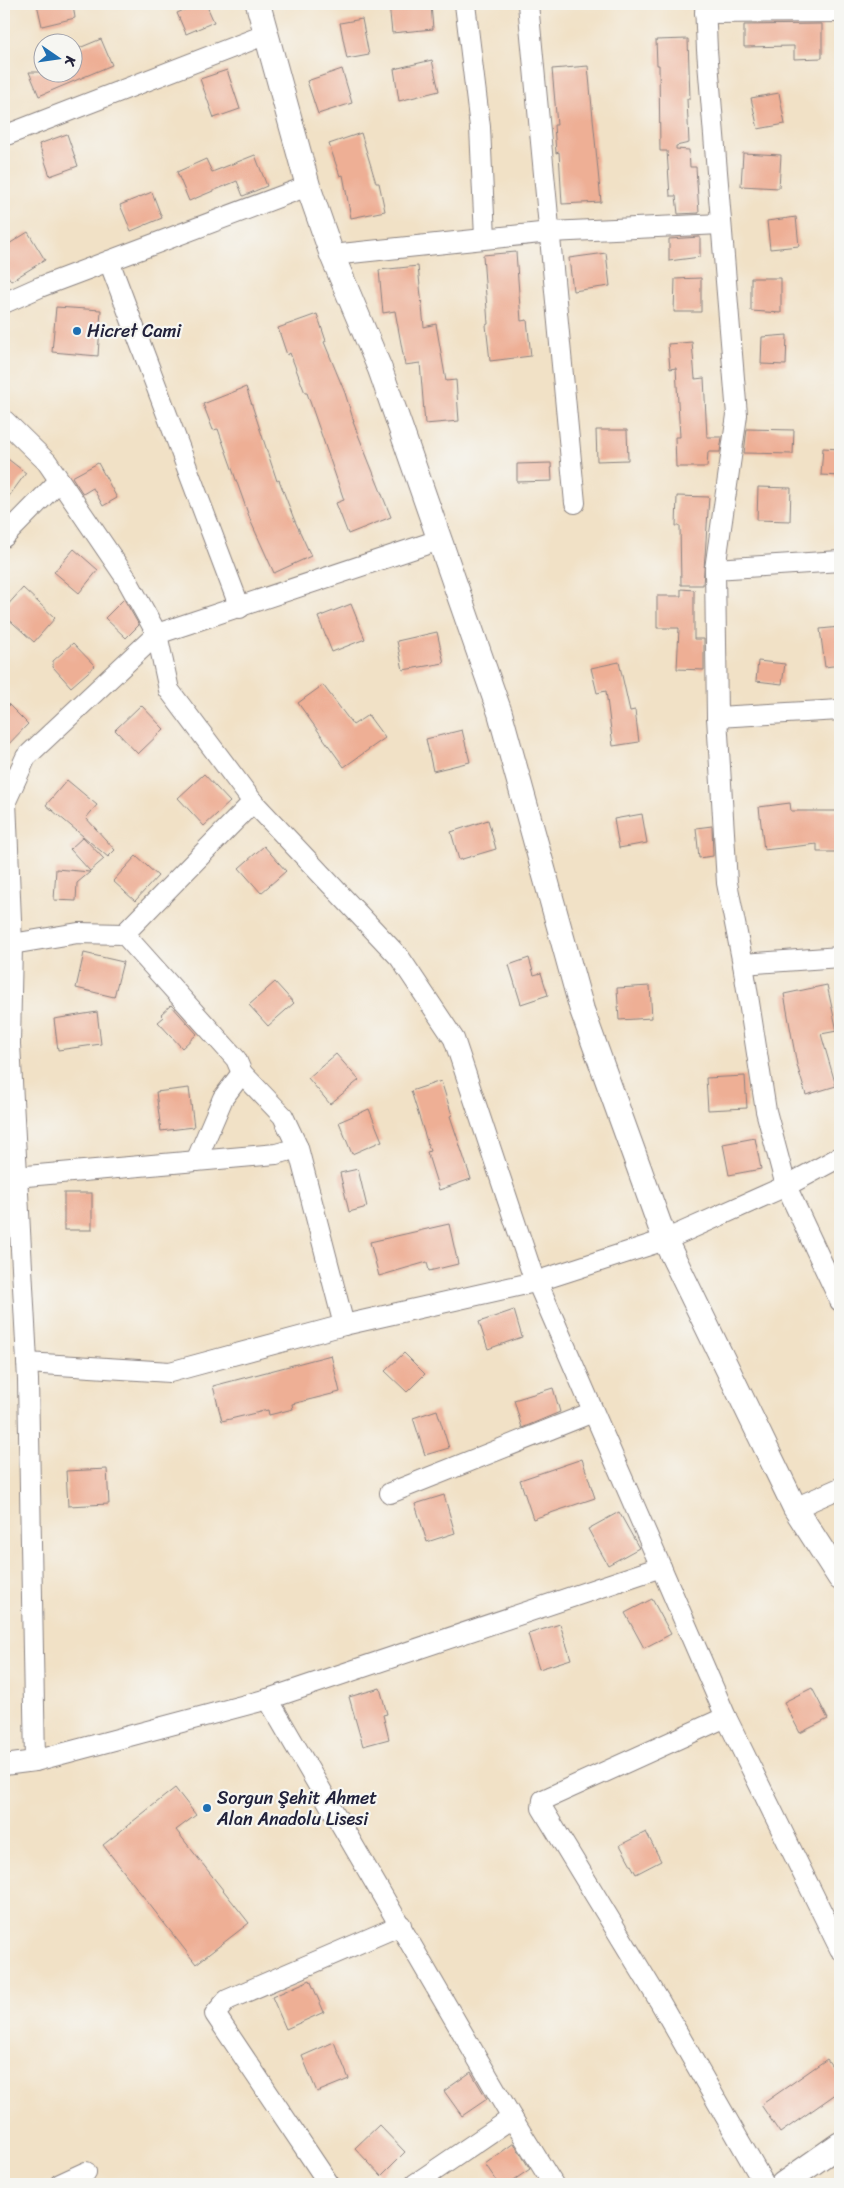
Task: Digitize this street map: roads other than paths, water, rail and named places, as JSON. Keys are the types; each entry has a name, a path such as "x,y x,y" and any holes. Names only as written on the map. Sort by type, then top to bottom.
{"street":[{"path":"258,4 308,186 332,254 380,369 500,713 582,1010 666,1240 794,1508 840,1578"},
{"path":"465,4 480,127 485,238"},
{"path":"528,4 575,503"},
{"path":"840,12 705,8 737,415 715,568 717,716 727,883 743,964 766,1110 786,1186 840,1300"},
{"path":"4,136 267,34"},
{"path":"4,303 308,186"},
{"path":"332,254 550,232 721,224"},
{"path":"110,261 240,608"},
{"path":"4,420 47,462 126,578 157,634 169,690 253,802 400,958 454,1039 534,1282 538,1286 726,1717 840,1949"},
{"path":"4,537 59,481"},
{"path":"35,1761 27,1363 10,1178 8,977 12,944 5,801 26,757 157,634 240,608 439,540"},
{"path":"715,568 840,561"},
{"path":"717,716 840,710"},
{"path":"124,934 253,802"},
{"path":"12,944 78,933 124,934 236,1059 242,1073 283,1116 298,1148 344,1325"},
{"path":"743,964 840,957"},
{"path":"196,1161 223,1098 242,1073"},
{"path":"10,1178 276,1154 298,1148"},
{"path":"27,1363 170,1372 344,1325 534,1282 666,1240 786,1186 840,1157"},
{"path":"390,1493 593,1412"},
{"path":"794,1508 840,1488"},
{"path":"4,1765 35,1761 268,1699 661,1567"},
{"path":"268,1699 512,2118 553,2184"},
{"path":"726,1717 543,1800 542,1808 660,2002 764,2184"},
{"path":"328,2184 215,2014 227,2000 401,1925"},
{"path":"415,2184 512,2118"},
{"path":"783,2184 840,2144"},
{"path":"60,2184 86,2172"}],"place":[{"name":"Hicret Cami","path":"77,331"},
{"name":"Sorgun Şehit Ahmet Alan Anadolu Lisesi","path":"207,1808"}]}
